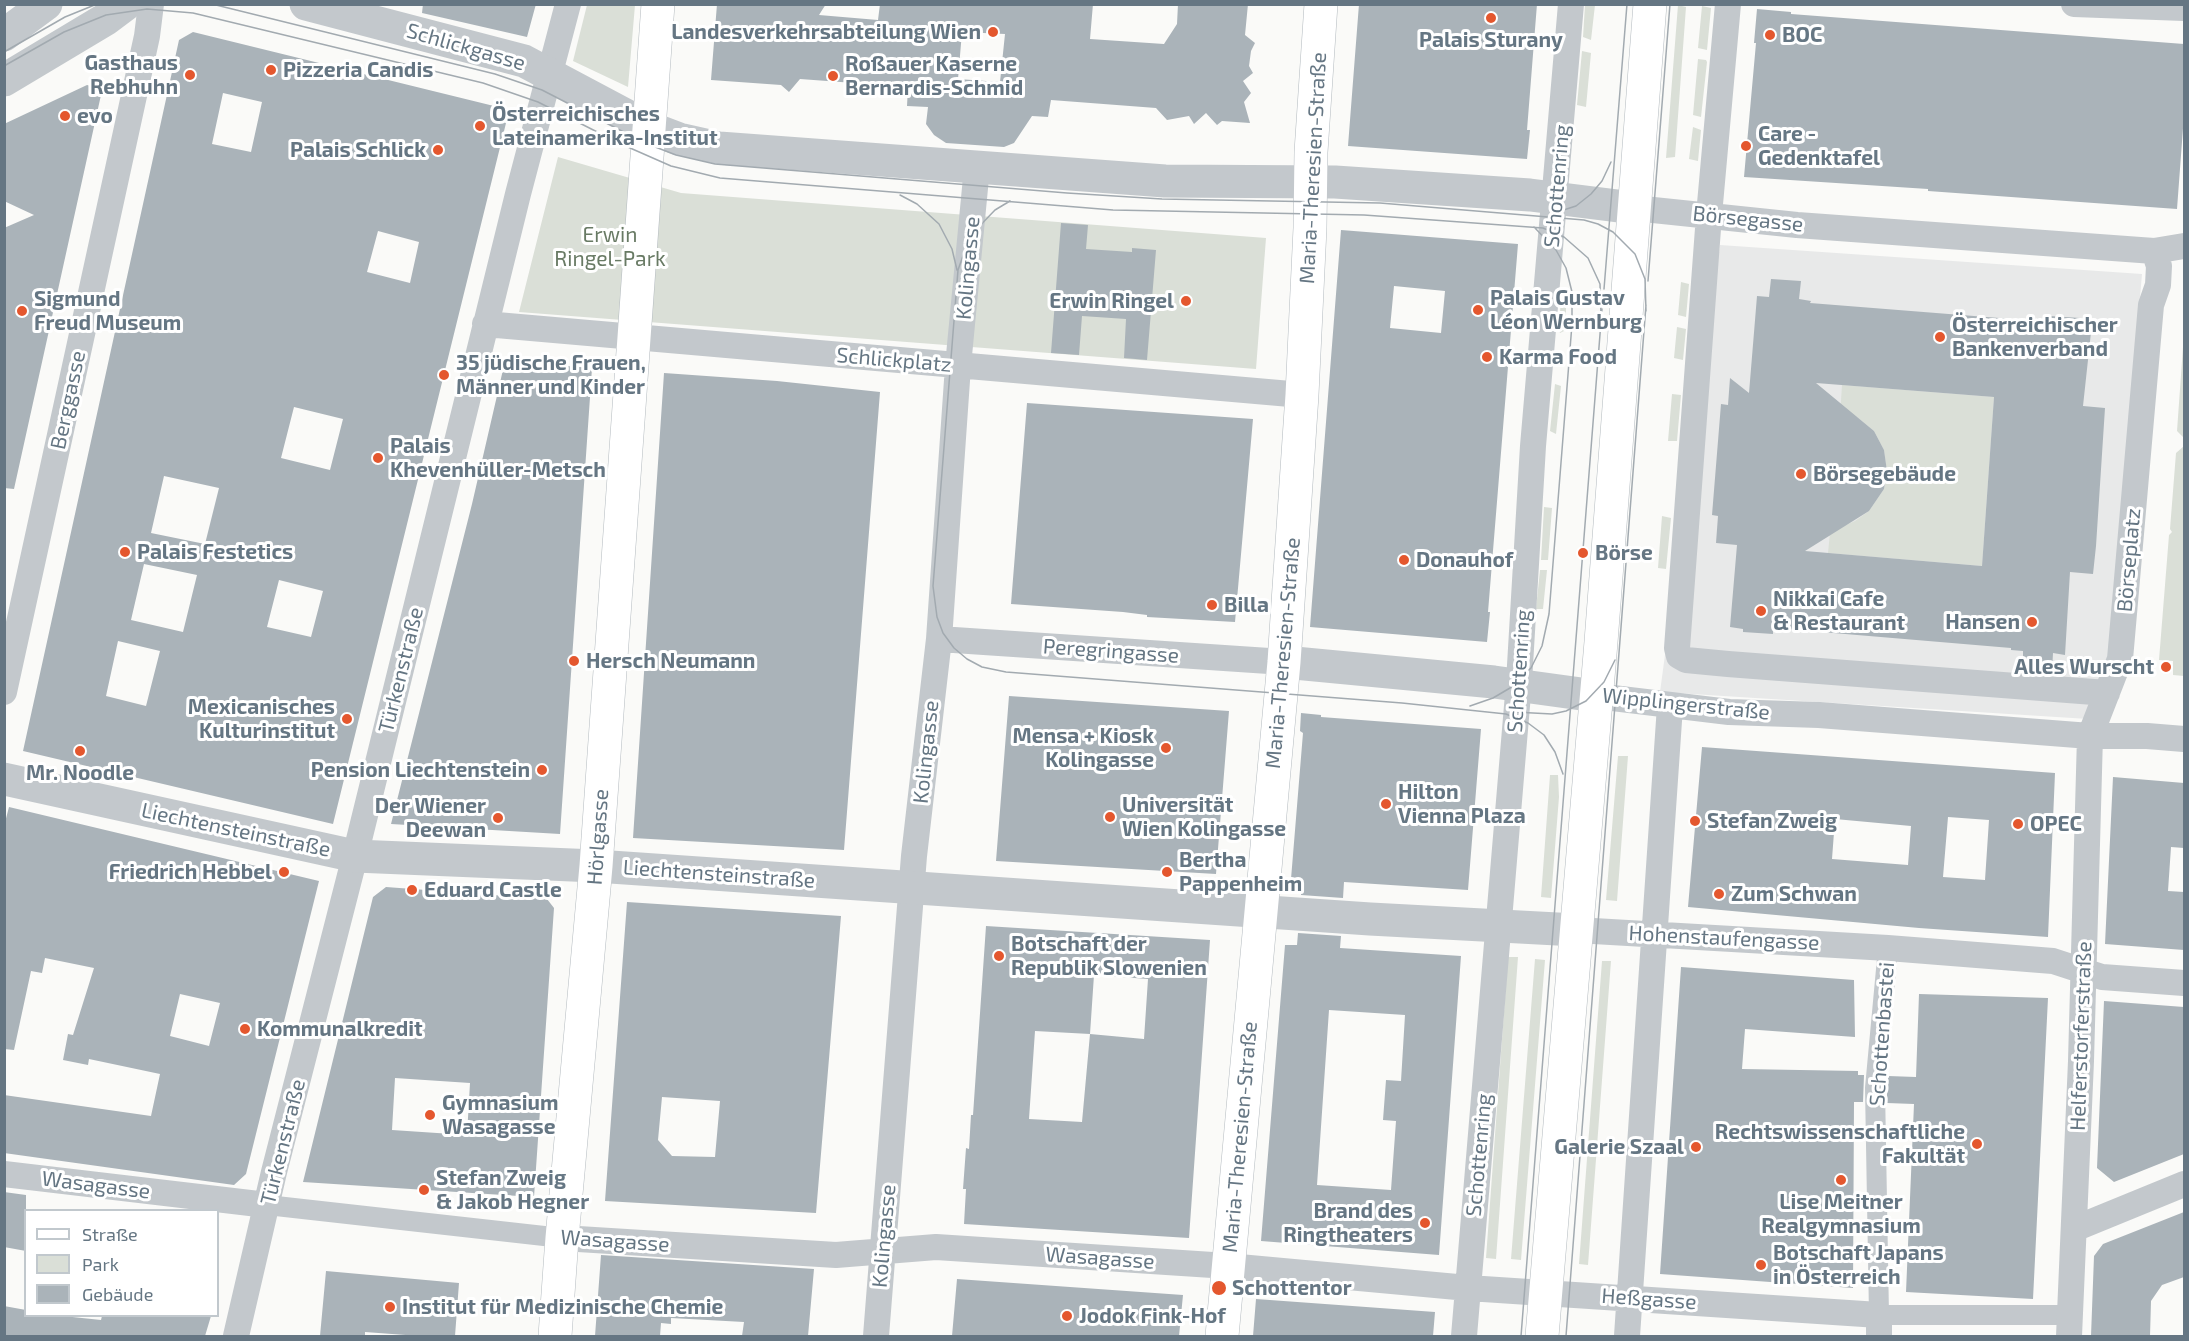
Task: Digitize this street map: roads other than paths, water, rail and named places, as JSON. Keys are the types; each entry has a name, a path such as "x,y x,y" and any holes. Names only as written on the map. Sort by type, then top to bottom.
{"main road":[{"path":"635,338 658,4"},
{"name":"Maria-Theresien-Straße","path":"1222,1336 1284,662 1302,395 1311,152 1321,4"},
{"path":"1542,1336 1596,696 1650,4"},
{"name":"Hörlgasse","path":"555,1336 596,866 635,338"}],"street":[{"path":"4,35 46,4"},
{"name":"Berggasse","path":"4,692 147,36 151,4"},
{"name":"Schlickgasse","path":"306,4 524,61 650,128"},
{"name":"Türkenstraße","path":"236,1336 485,324 568,4"},
{"name":"Schottenring","path":"1464,1336 1518,686 1533,446 1572,4"},
{"path":"1709,215 1728,4"},
{"path":"2074,4 2184,8"},
{"path":"4,80 116,12"},
{"path":"650,128 680,139 719,148 1165,182 1311,181"},
{"name":"Kolingasse","path":"876,1336 911,887 939,639 958,366 977,167"},
{"name":"Börsegasse","path":"1311,181 1556,198 1797,225 2154,251 2184,246"},
{"name":"Wipplingerstraße","path":"1709,215 1677,648 1679,656 1686,660 1719,663 2106,693"},
{"name":"Börseplatz","path":"2090,736 2120,659 2151,305 2158,285 2159,266 2154,251"},
{"name":"Börseplatz","path":"2158,285 2184,259"},
{"name":"Schlickplatz","path":"485,324 1302,395"},
{"name":"Peregringasse","path":"939,639 1284,662"},
{"name":"Wipplingerstraße","path":"1284,662 1518,686 1729,712 1819,715 2090,736"},
{"path":"1627,1336 1670,706"},
{"path":"2090,736 2184,739"},
{"name":"Helferstorferstraße","path":"2070,1326 2090,736"},
{"name":"Liechtensteinstraße","path":"4,779 355,856 596,866 1261,912"},
{"name":"Hohenstaufengasse","path":"1261,912 1888,948 2053,961 2102,977 2184,983"},
{"name":"Schottenbastei","path":"1880,1326 1875,1088 1888,948"},
{"name":"Wasagasse","path":"4,1174 562,1238 836,1255 936,1247 1228,1266"},
{"path":"2074,1228 2184,1185"},
{"name":"Heßgasse","path":"1228,1266 1468,1288 1630,1298 1880,1326 2070,1326"}],"tram line":[{"path":"4,52 65,17 97,4"},
{"path":"212,4 495,74 542,90 645,143 676,155 715,164 1067,193 1162,199 1380,203 1584,220 1613,232 1635,254 1645,279 1646,311"},
{"path":"1604,289 1627,4"},
{"path":"1648,281 1670,4"},
{"path":"4,66 64,32 106,15 147,9 193,13 483,83 538,102 621,144 671,166 720,178 1113,210 1364,215 1543,228 1564,237 1588,258 1600,284 1601,316"},
{"path":"1554,213 1576,206 1591,194 1602,181 1611,162"},
{"path":"900,195 917,204 939,224 952,249 957,270"},
{"path":"1010,201 995,210 970,236 958,270 933,586 937,617 943,633 954,648 967,659 982,667 1006,672 1402,703 1506,714 1528,723 1544,735 1555,752 1563,774"},
{"path":"1470,706 1493,698 1510,688 1531,668 1542,646 1549,614 1572,324 1572,292 1566,268 1556,250 1534,227"},
{"path":"1566,1336 1646,305"},
{"path":"1521,1336 1602,309"},
{"path":"1514,712 1552,714 1566,711 1586,701 1604,682 1615,660"}],"place":[{"name":"Palais Sturany","path":"1491,18"},
{"name":"Landesverkehrsabteilung Wien","path":"993,32"},
{"name":"BOC","path":"1770,35"},
{"name":"Pizzeria Candis","path":"271,70"},
{"name":"Gasthaus Rebhuhn","path":"190,75"},
{"name":"Roßauer Kaserne Bernardis-Schmid","path":"833,76"},
{"name":"evo","path":"65,116"},
{"name":"Österreichisches Lateinamerika-Institut","path":"480,126"},
{"name":"Care - Gedenktafel","path":"1746,146"},
{"name":"Palais Schlick","path":"438,150"},
{"name":"Erwin Ringel","path":"1186,301"},
{"name":"Palais Gustav Léon Wernburg","path":"1478,310"},
{"name":"Sigmund Freud Museum","path":"22,311"},
{"name":"Österreichischer Bankenverband","path":"1940,337"},
{"name":"Karma Food","path":"1487,357"},
{"name":"35 jüdische Frauen, Männer und Kinder","path":"444,375"},
{"name":"Palais Khevenhüller-Metsch","path":"378,458"},
{"name":"Börsegebäude","path":"1801,474"},
{"name":"Palais Festetics","path":"125,552"},
{"name":"Börse","path":"1583,553"},
{"name":"Donauhof","path":"1404,560"},
{"name":"Billa","path":"1212,605"},
{"name":"Nikkai Cafe & Restaurant","path":"1761,611"},
{"name":"Hansen","path":"2032,622"},
{"name":"Hersch Neumann","path":"574,661"},
{"name":"Alles Wurscht","path":"2166,667"},
{"name":"Mexicanisches Kulturinstitut","path":"347,719"},
{"name":"Mensa + Kiosk Kolingasse","path":"1166,748"},
{"name":"Mr. Noodle","path":"80,751"},
{"name":"Pension Liechtenstein","path":"542,770"},
{"name":"Hilton Vienna Plaza","path":"1386,804"},
{"name":"Universität Wien Kolingasse","path":"1110,817"},
{"name":"Der Wiener Deewan","path":"498,818"},
{"name":"Stefan Zweig","path":"1695,821"},
{"name":"OPEC","path":"2018,824"},
{"name":"Friedrich Hebbel","path":"284,872"},
{"name":"Bertha Pappenheim","path":"1167,872"},
{"name":"Eduard Castle","path":"412,890"},
{"name":"Zum Schwan","path":"1719,894"},
{"name":"Botschaft der Republik Slowenien","path":"999,956"},
{"name":"Kommunalkredit","path":"245,1029"},
{"name":"Gymnasium Wasagasse","path":"430,1115"},
{"name":"Rechtswissenschaftliche Fakultät","path":"1977,1144"},
{"name":"Galerie Szaal","path":"1696,1147"},
{"name":"Lise Meitner Realgymnasium","path":"1841,1180"},
{"name":"Stefan Zweig & Jakob Hegner","path":"424,1190"},
{"name":"Brand des Ringtheaters","path":"1425,1223"},
{"name":"Botschaft Japans in Österreich","path":"1761,1265"},
{"name":"Schottentor","path":"1219,1288"},
{"name":"Institut für Medizinische Chemie","path":"390,1307"},
{"name":"Jodok Fink-Hof","path":"1067,1316"}],"park label":[{"name":"Erwin Ringel-Park","path":"610,247"}]}
